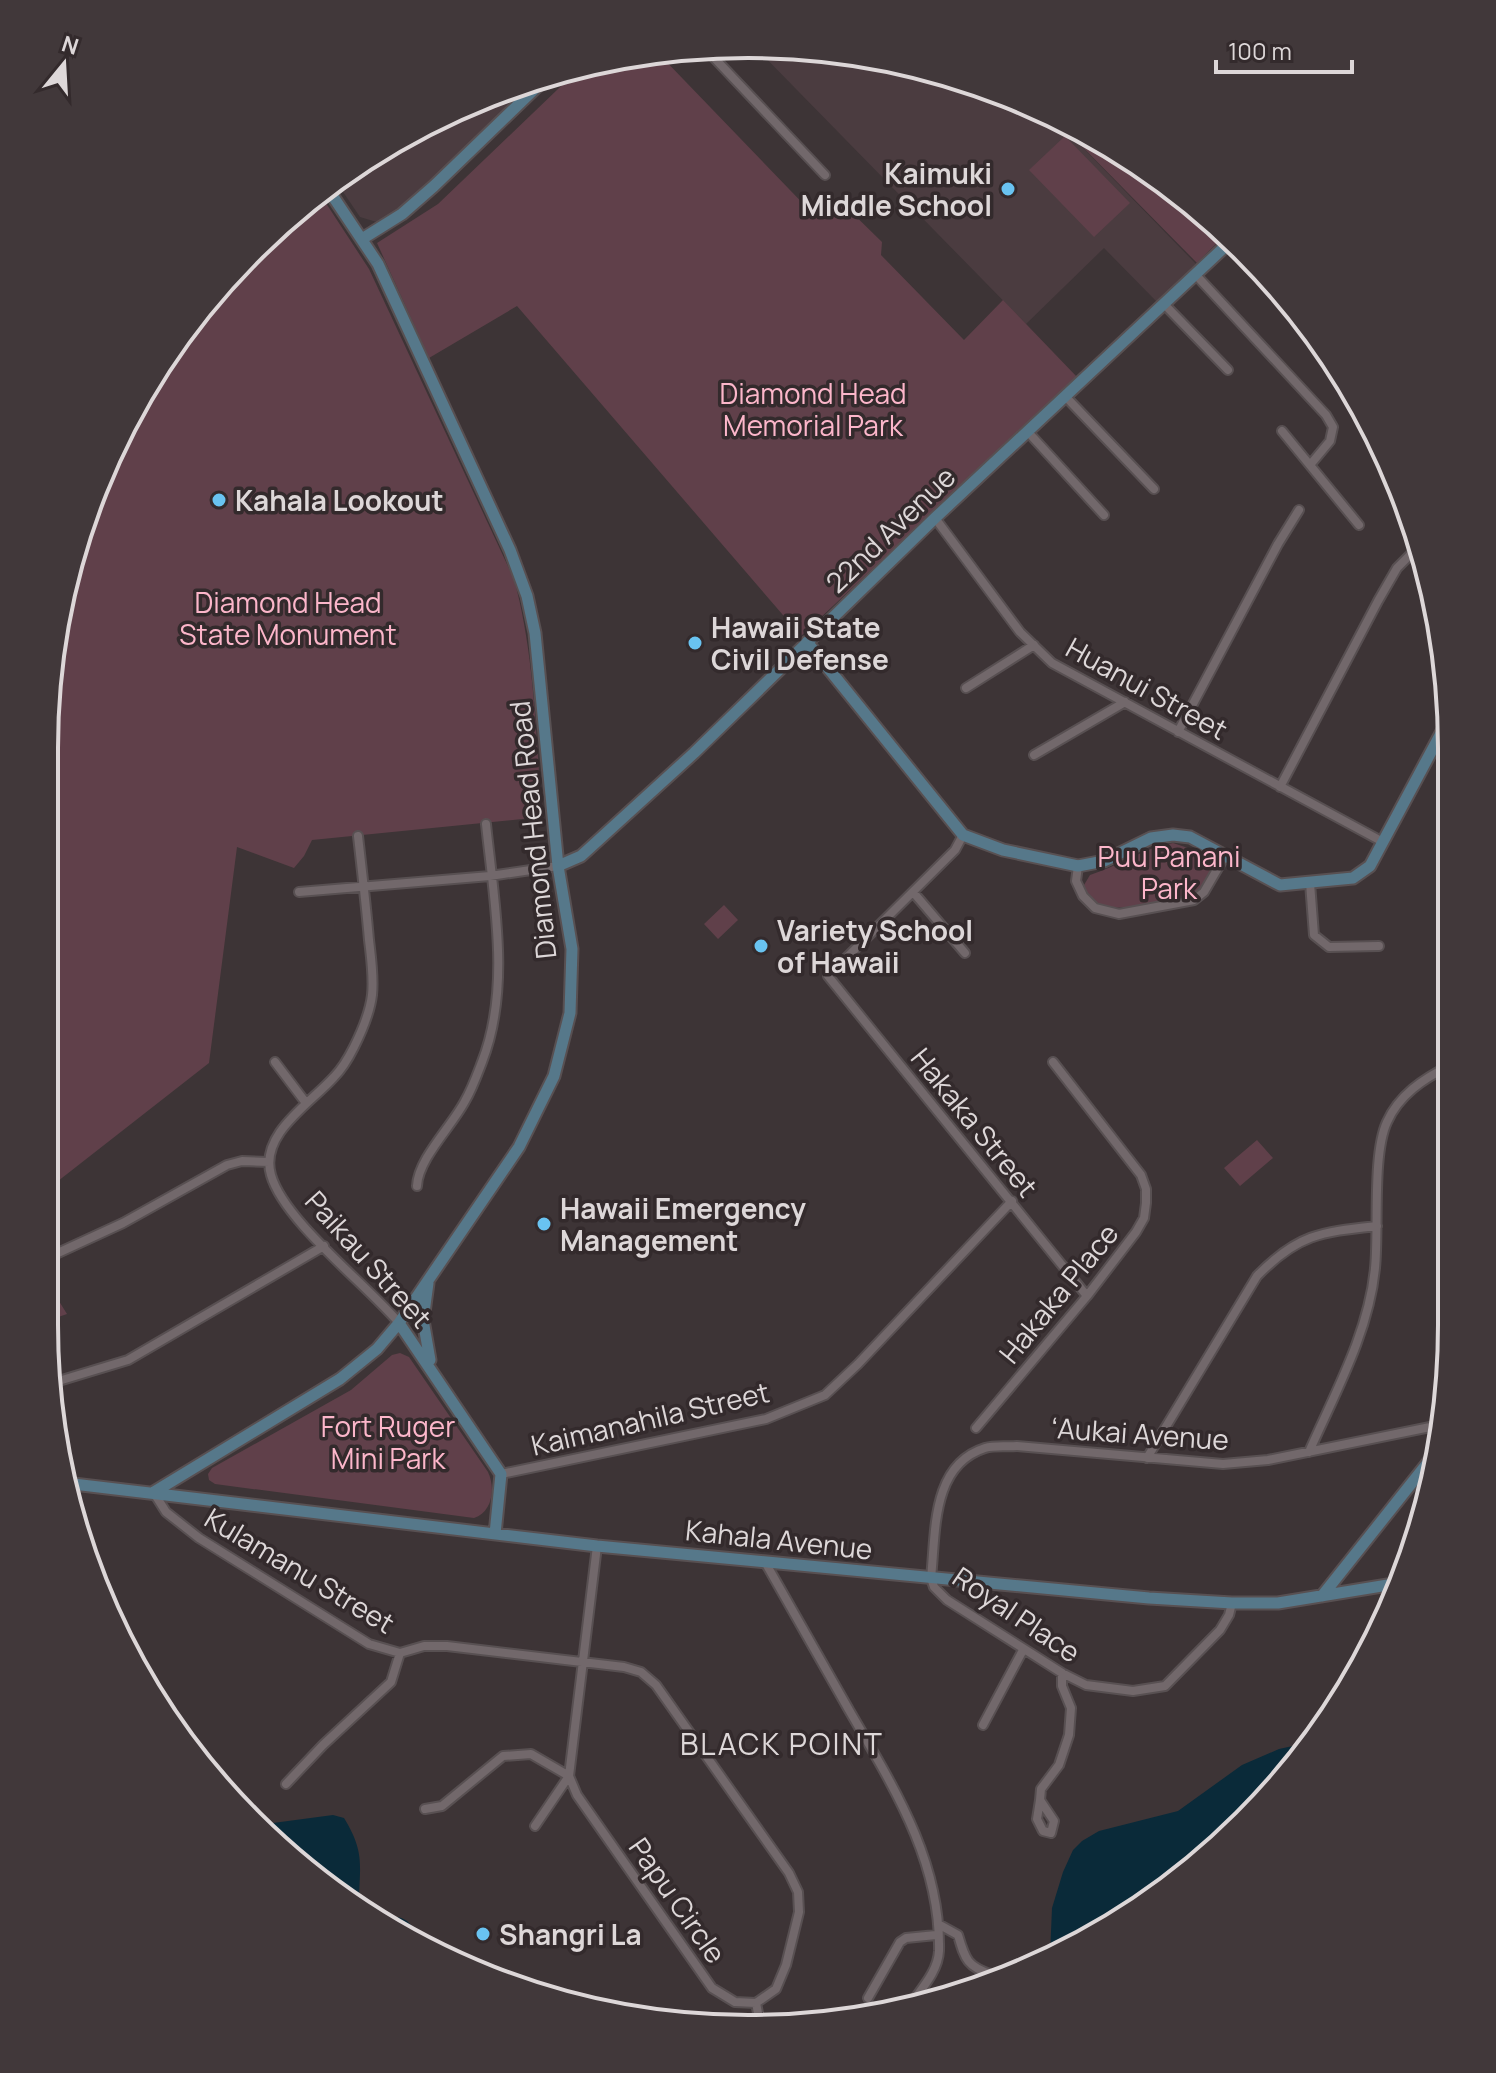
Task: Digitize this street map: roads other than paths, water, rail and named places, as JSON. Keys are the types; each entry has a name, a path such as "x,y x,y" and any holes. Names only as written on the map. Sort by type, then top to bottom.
{"street":[{"path":"715,59 825,175"},
{"path":"362,239 402,214 423,196 529,94"},
{"name":"Diamond Head Road","path":"154,1492 340,1379 377,1349 399,1323 519,1147 554,1076 570,1013 572,949 558,866 536,642 522,580 381,271 333,197"},
{"name":"22nd Avenue","path":"299,892 490,876 558,866 576,859 694,753 935,518 1223,248"},
{"path":"1195,274 1326,415 1333,427 1330,441 1310,465"},
{"path":"1163,303 1228,370"},
{"path":"1065,396 1154,489"},
{"path":"1282,431 1359,525"},
{"path":"1028,432 1104,515"},
{"path":"1178,732 1299,510"},
{"name":"Huanui Street","path":"935,518 1020,632 1052,663 1383,842"},
{"path":"1280,787 1378,601 1397,568 1410,555"},
{"path":"807,642 963,835 1003,850 1078,866 1104,861 1151,838 1173,835 1190,837 1280,885 1353,878 1370,866 1438,739"},
{"path":"966,688 1034,645"},
{"path":"1034,755 1125,702"},
{"path":"417,1186 422,1167 465,1101 488,1044 496,1011 500,971 486,824"},
{"path":"963,835 955,850 913,892 965,953"},
{"path":"58,1253 123,1223 227,1165 242,1161 269,1162 278,1137 306,1103 335,1076 354,1048 372,995 358,836"},
{"path":"1078,866 1076,881 1083,896 1095,908 1119,914 1194,900 1204,892 1225,856"},
{"path":"1310,883 1314,935 1329,947 1379,946"},
{"name":"Hakaka Street","path":"913,892 828,976 1087,1296"},
{"path":"275,1062 306,1103"},
{"name":"Hakaka Place","path":"976,1428 1087,1296 1144,1218 1146,1189 1133,1163 1053,1062"},
{"path":"1309,1452 1359,1336 1375,1271 1380,1144 1387,1122 1403,1098 1422,1080 1438,1072"},
{"name":"Paikau Street","path":"269,1162 278,1191 324,1246 399,1323 501,1474"},
{"name":"Kaimanahila Street","path":"501,1474 766,1419 825,1395 1012,1201"},
{"path":"1147,1458 1257,1276 1278,1254 1296,1242 1330,1231 1377,1226"},
{"path":"60,1381 128,1360 324,1246"},
{"path":"429,1279 423,1320 432,1369"},
{"name":"ʻAukai Avenue","path":"931,1578 938,1506 946,1479 963,1460 986,1448 1017,1446 1223,1464 1268,1460 1430,1427"},
{"path":"1322,1596 1423,1469"},
{"path":"495,1534 501,1474"},
{"path":"77,1484 154,1492"},
{"name":"Kahala Avenue","path":"154,1492 597,1546 1232,1603 1278,1603 1386,1585"},
{"name":"Kulamanu Street","path":"154,1492 174,1519 232,1560 369,1644 400,1653 424,1646 447,1646 581,1661"},
{"path":"535,1826 569,1776 597,1546"},
{"path":"765,1562 896,1792 926,1858 938,1924 936,1935 939,1951 935,1969 918,1993"},
{"name":"Royal Place","path":"931,1578 934,1587 947,1600 1062,1673 1086,1685 1133,1691 1165,1686 1220,1630 1232,1603"},
{"path":"983,1725 1023,1650"},
{"path":"286,1784 391,1682 400,1653"},
{"path":"581,1661 641,1672 656,1685 789,1873 798,1892 799,1912 786,1965 776,1989 756,2003 758,2015"},
{"path":"1040,1800 1041,1789 1059,1765 1069,1735 1071,1708 1062,1686 1062,1673"},
{"path":"425,1809 442,1806 503,1756 531,1754 569,1776"},
{"name":"Papu Circle","path":"569,1776 577,1795 712,1988 735,2002 756,2003"},
{"path":"938,1924 958,1935 963,1956 985,1972"},
{"path":"868,1998 900,1942 906,1938 936,1935"}],"water":[{"path":"1295,1746 1267,1780 1203,1844 1131,1899 1050,1945 1052,1908 1063,1872 1073,1850 1082,1841 1099,1831 1178,1811 1242,1765"},
{"path":"333,1815 344,1818 356,1841 360,1860 359,1895 293,1844 271,1823"},
{"path":"394,1917 403,1919 413,1928 403,1923"}],"place":[{"name":"Kaimuki Middle School","path":"1008,189"},
{"name":"Kahala Lookout","path":"219,500"},
{"name":"Hawaii State Civil Defense","path":"695,643"},
{"name":"Variety School of Hawaii","path":"761,946"},
{"name":"Hawaii Emergency Management","path":"544,1224"},
{"name":"Shangri La","path":"483,1934"}],"district":[{"name":"BLACK POINT","path":"782,1743"}],"park label":[{"name":"Diamond Head Memorial Park","path":"813,409"},
{"name":"Diamond Head State Monument","path":"288,618"},
{"name":"Puu Panani Park","path":"1169,872"},
{"name":"Fort Ruger Mini Park","path":"388,1442"}]}
